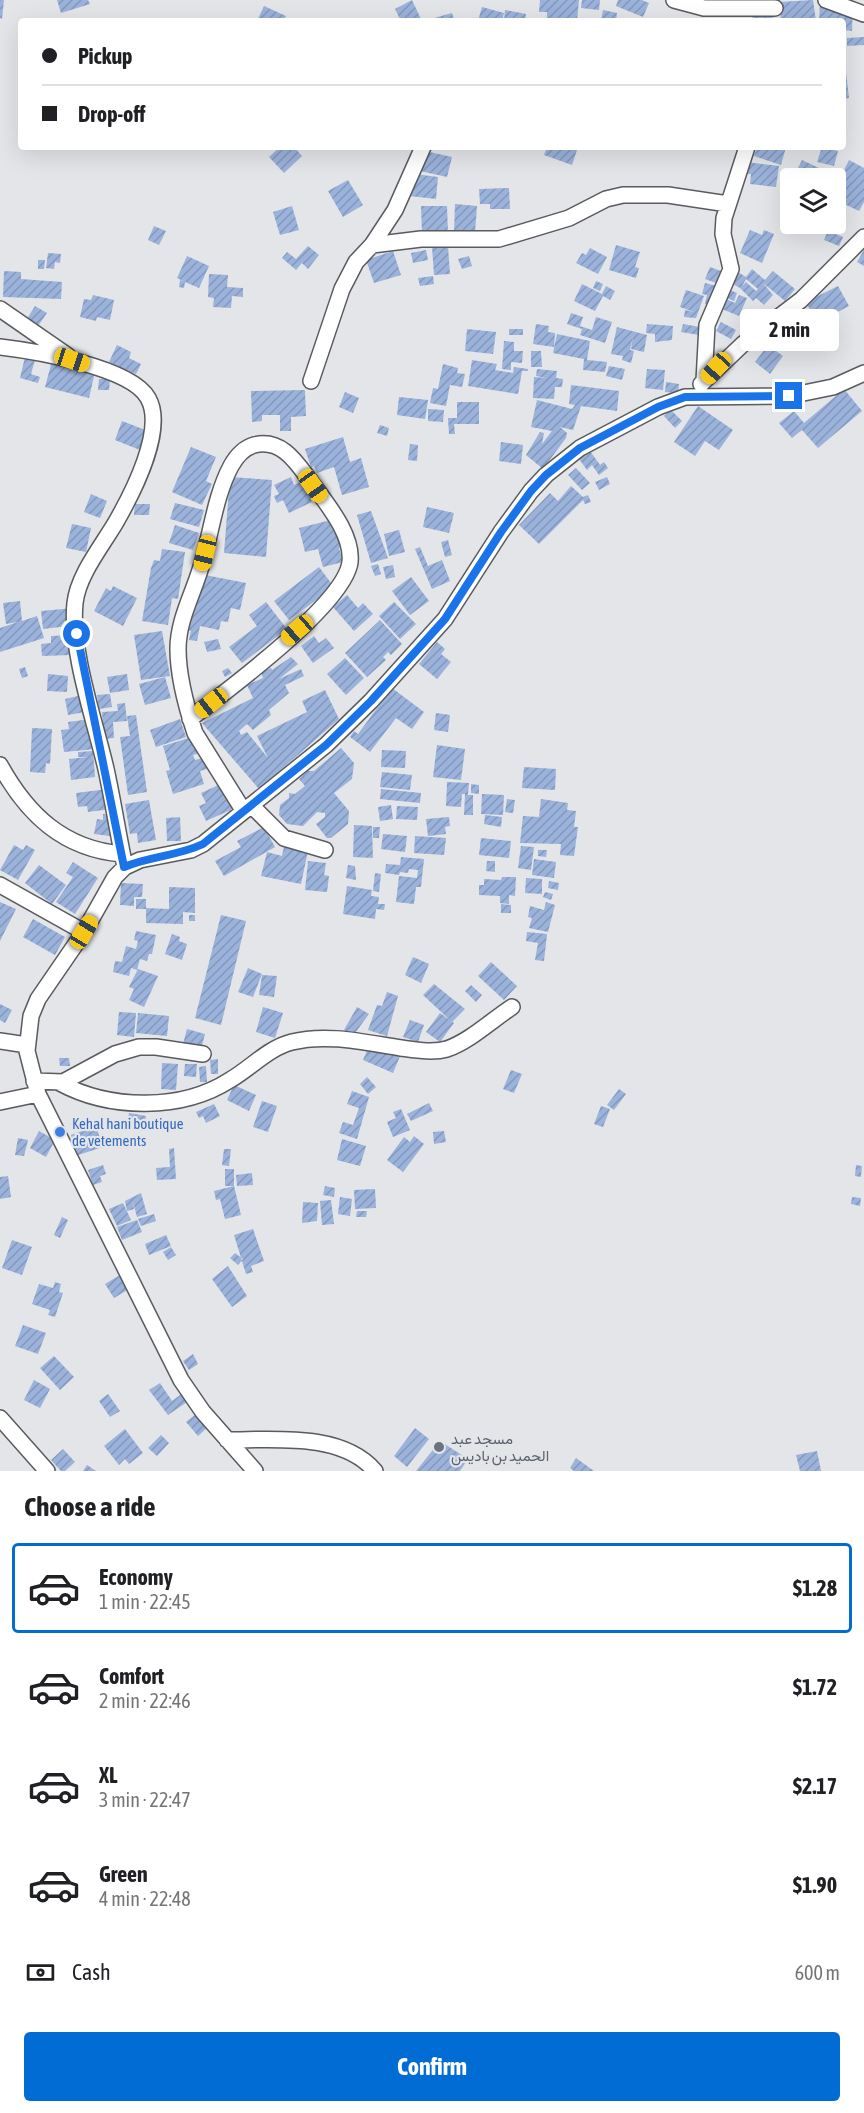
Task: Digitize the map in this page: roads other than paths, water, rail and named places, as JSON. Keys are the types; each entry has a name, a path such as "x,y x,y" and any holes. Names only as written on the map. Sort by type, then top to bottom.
{"street":[{"path":"674,0 704,8 776,10"},
{"path":"826,0 864,14"},
{"path":"311,381 342,289 356,262 372,245 395,210 422,150"},
{"path":"704,381 707,325 731,269 723,234 728,204 746,150"},
{"path":"372,245 421,239 499,239 569,218 606,199 623,195 657,194 728,204"},
{"path":"0,765 21,800 40,819 85,847 123,860 140,860 191,850 203,844 344,729 445,619 501,532 546,475 580,448 605,433 685,397 743,344 801,300 864,237"},
{"path":"0,309 72,360"},
{"path":"0,347 72,360 129,381 147,396 152,411 152,430 144,463 118,519 82,582 75,604 84,674 123,860 84,932 38,999 28,1026 27,1045 36,1087 181,1380 227,1440 255,1471"},
{"path":"685,397 789,396 833,387 864,373"},
{"path":"190,719 314,616 335,593 347,572 350,552 344,534 294,458 279,448 253,446 241,453 230,468 201,569 180,631 179,663 190,719 205,752 248,808 284,837 325,850"},
{"path":"0,885 84,932"},
{"path":"60,1083 98,1097 172,1102 202,1095 218,1088 274,1050 292,1042 343,1040 411,1049 442,1050 456,1044 512,1007"},
{"path":"0,1041 27,1045"},
{"path":"0,1102 36,1087 60,1083 115,1054 139,1047 156,1047 203,1054"},
{"path":"0,1418 47,1471"},
{"path":"227,1440 289,1441 334,1447 353,1454 375,1471"}],"place":[{"name":"Kehal hani boutique de vetements","path":"60,1132"},
{"name":"مسجد عبد الحميد بن باديس","path":"439,1447"}]}
